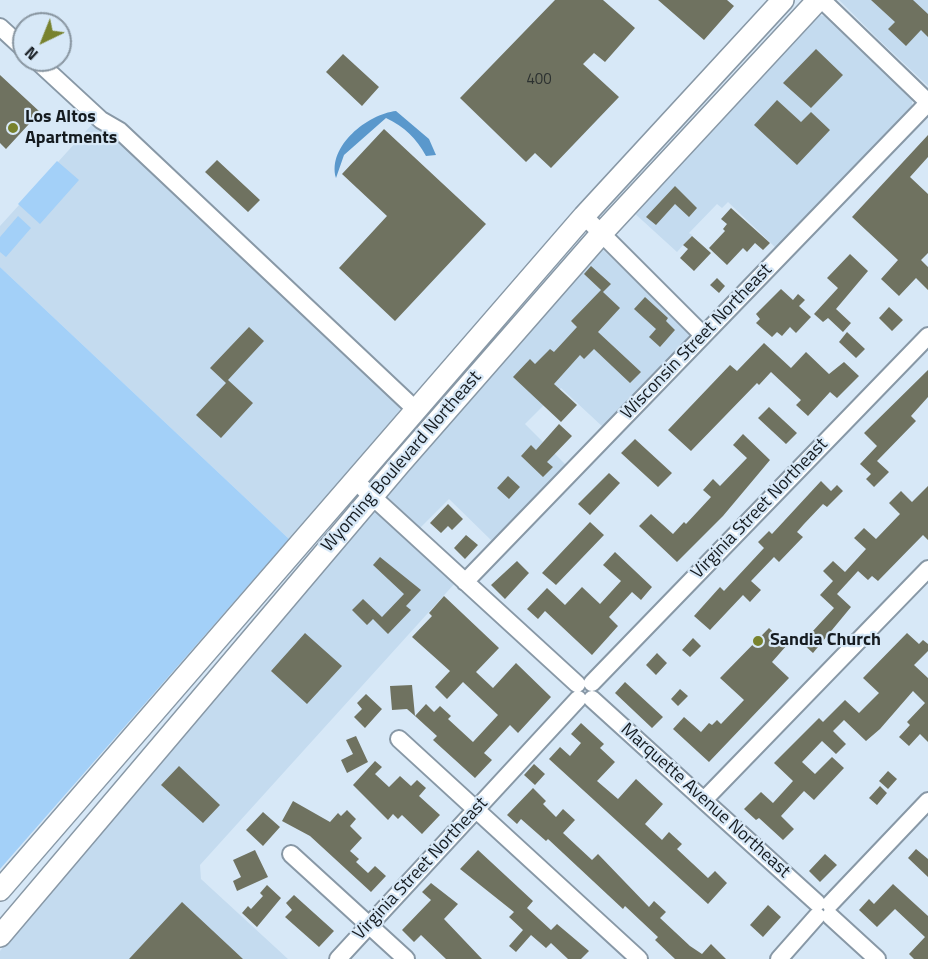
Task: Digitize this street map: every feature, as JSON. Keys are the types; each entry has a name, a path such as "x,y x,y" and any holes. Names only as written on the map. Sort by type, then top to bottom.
{"main road":[{"name":"Wyoming Boulevard Northeast","path":"0,890 584,216 783,0"},
{"name":"Wyoming Boulevard Northeast","path":"0,936 372,495 601,234 820,0"}],"street":[{"path":"820,0 928,102"},
{"path":"0,27 12,38"},
{"path":"49,72 101,120 122,132 415,409"},
{"name":"Wisconsin Street Northeast","path":"465,582 928,102"},
{"path":"584,216 703,335"},
{"name":"Virginia Street Northeast","path":"338,959 585,691 928,336"},
{"name":"Marquette Avenue Northeast","path":"354,480 878,959"},
{"path":"704,800 928,569"},
{"path":"399,739 639,959"},
{"path":"778,959 928,801"},
{"path":"291,854 406,959"}],"shaded area":[{"path":"839,0 928,0 928,86 878,39"},
{"path":"818,15 824,16 912,100 912,110 777,249 728,202 722,208 717,204 689,233 692,235 677,252 632,211"},
{"path":"396,111 429,139 436,155 426,156 409,134 386,118 344,155 336,178 335,166 338,154 352,134 374,118"},
{"path":"96,120 398,401 400,411 289,539 0,267 0,226"},
{"path":"57,161 79,180 40,224 18,204"},
{"path":"18,216 31,228 6,257 0,252 0,237"},
{"path":"601,248 690,333 689,340 604,428 561,388 525,424 567,466 493,542 449,499 419,529 388,500 386,495"},
{"path":"0,267 289,539 0,869"},
{"path":"374,510 456,582 200,865 201,879 288,959 0,959 0,951 114,814"}],"building":[{"path":"555,0 603,0 635,28 605,62 594,53 583,64 619,97 551,168 535,153 526,162 460,98"},
{"path":"658,0 727,0 734,6 704,40"},
{"path":"871,0 913,0 928,14 928,37 921,30 906,46 888,29 895,22"},
{"path":"816,49 843,75 811,108 783,83"},
{"path":"343,54 379,87 362,106 326,72"},
{"name":"Los Altos Apartments","path":"0,75 40,112 6,149 0,143"},
{"path":"777,100 801,122 811,112 830,130 797,165 754,125"},
{"path":"384,129 486,224 395,321 339,268 387,216 342,174"},
{"path":"928,135 928,157 910,177 928,194 928,253 921,260 928,267 928,290 916,278 899,296 881,279 898,260 852,217"},
{"path":"217,160 260,200 248,212 205,172"},
{"path":"675,186 697,208 689,217 675,204 656,225 646,217"},
{"path":"731,208 770,243 763,250 755,243 747,252 743,248 727,265 709,248 725,231 723,229 727,224 721,219"},
{"path":"692,236 711,253 694,271 680,258 688,249 683,245"},
{"path":"850,254 868,271 836,309 851,323 843,332 828,318 823,322 814,314 838,288 827,278"},
{"path":"591,266 611,284 603,292 620,308 598,332 641,372 630,383 594,349 584,359 580,355 554,384 577,405 561,422 513,377 530,359 535,364 550,349 554,352 577,327 571,321 601,290 584,274"},
{"path":"717,278 725,286 719,293 710,285"},
{"path":"781,289 793,300 798,294 805,300 799,306 811,317 796,333 790,327 782,336 777,332 772,337 756,323 760,319 756,314"},
{"path":"645,297 668,318 666,321 675,330 660,347 649,337 656,329 634,309"},
{"path":"889,307 903,320 892,331 879,318"},
{"path":"249,327 264,341 228,380 253,403 221,438 196,415 226,383 210,368"},
{"path":"847,332 865,349 856,358 839,342"},
{"path":"764,343 791,368 806,352 829,374 844,362 859,376 837,398 830,392 808,416 796,405 801,400 771,372 759,385 757,383 691,451 668,430 730,365 737,371"},
{"path":"928,370 928,397 911,416 916,421 877,461 889,472 874,487 866,479 871,474 860,464 877,446 864,433"},
{"path":"769,407 797,433 786,444 758,418"},
{"path":"559,424 572,436 547,462 553,467 543,477 521,456 531,445 536,450"},
{"path":"743,434 770,460 723,516 677,562 639,526 651,514 673,534 684,522 686,524 711,497 703,490 713,479 720,486 747,458 733,445"},
{"path":"635,439 672,473 658,487 621,453"},
{"path":"609,473 620,483 590,515 578,504"},
{"path":"508,476 520,487 509,499 497,488"},
{"path":"821,481 831,491 837,485 843,491 827,507 823,504 804,524 797,532 803,537 779,562 774,557 751,581 761,590 750,602 743,595 710,630 694,616 720,587 724,591 764,548 758,542 769,531 772,534"},
{"path":"928,486 928,540 923,535 878,581 872,576 868,580 858,571 837,594 851,607 813,653 802,643 834,608 820,595 833,581 823,571 833,561 845,572 866,549 854,538 864,528 876,539 900,514 889,503 901,491 912,502"},
{"path":"448,504 463,519 452,530 448,526 441,533 430,523"},
{"path":"590,522 604,535 556,585 542,573"},
{"path":"466,535 478,545 465,559 454,548"},
{"path":"615,552 652,587 641,600 632,592 609,617 618,626 592,655 545,611 538,619 527,609 547,588 565,605 582,587 600,604 621,581 603,565"},
{"path":"380,557 421,590 406,606 411,610 388,634 373,619 367,625 352,610 363,599 382,617 404,594 373,565"},
{"path":"517,561 529,573 505,599 491,585"},
{"path":"444,596 499,648 476,672 493,688 516,663 551,697 518,733 510,725 484,753 492,760 475,778 433,740 437,736 415,716 426,704 434,712 440,706 451,716 448,719 473,742 498,715 463,682 447,699 435,687 450,671 412,637 432,616 429,613"},
{"path":"769,628 787,645 772,662 789,678 709,762 673,729 684,717 701,732 709,723 712,725 717,720 721,724 744,700 720,678"},
{"path":"305,633 342,666 307,704 271,671"},
{"path":"907,633 919,644 923,640 928,644 928,651 914,665 928,678 928,742 920,734 909,746 899,737 910,725 907,722 925,703 913,691 880,729 866,741 844,720 833,731 846,744 836,754 822,741 802,762 815,774 832,757 844,768 814,800 804,791 781,816 794,829 783,840 759,818 756,820 744,809 761,792 773,803 793,781 774,763 819,718 823,722 845,700 859,713 879,693 863,678"},
{"path":"693,638 701,646 690,657 682,650"},
{"path":"657,653 667,663 656,675 646,665"},
{"path":"625,682 663,717 652,728 615,693"},
{"path":"412,685 415,716 407,709 392,710 390,686"},
{"path":"680,689 688,696 678,706 671,699"},
{"path":"366,694 382,709 365,728 354,717 362,709 357,703"},
{"path":"581,723 604,744 600,748 615,762 597,781 618,799 636,779 663,804 645,824 662,840 669,832 682,844 677,849 708,878 715,871 727,883 708,904 549,759 560,747 570,756 581,743 571,734"},
{"path":"356,736 368,762 347,773 341,760 353,754 346,740"},
{"path":"375,761 382,767 375,774 389,787 400,776 411,786 417,780 426,788 419,796 440,815 422,834 402,815 398,819 393,814 388,820 353,785"},
{"path":"534,764 545,774 535,785 524,775"},
{"path":"179,766 220,805 203,823 161,785"},
{"path":"888,771 897,779 888,789 879,781"},
{"path":"880,786 887,793 877,805 869,798"},
{"path":"533,788 546,801 543,804 556,817 563,809 575,820 563,833 592,860 598,854 649,907 654,901 666,912 660,918 690,946 702,954 711,944 726,959 675,959 655,940 658,937 625,906 623,909 548,839 546,841 521,819 517,824 507,815"},
{"path":"293,801 330,822 338,813 341,816 347,810 356,819 350,826 362,838 350,851 359,859 356,862 368,873 375,866 386,876 371,892 310,836 282,821"},
{"path":"263,812 280,827 263,846 246,830"},
{"path":"916,849 928,859 928,877 908,858"},
{"path":"255,850 268,877 237,891 233,881 241,877 233,860"},
{"path":"478,850 533,901 527,908 551,930 557,924 589,951 581,959 568,959 551,943 546,948 531,935 516,952 509,946 523,930 509,917 514,912 460,869"},
{"path":"825,854 837,865 820,882 809,871"},
{"path":"431,883 458,904 444,919 482,959 446,959 421,935 414,942 402,930 431,900 422,892"},
{"path":"893,884 928,916 928,959 914,959 909,954 925,937 895,909 877,927 859,910 869,899 874,904"},
{"path":"267,885 281,898 257,927 242,913 248,906 251,909 263,896 260,893"},
{"path":"294,895 334,931 319,947 285,917 292,910 286,903"},
{"path":"182,902 243,959 129,959"},
{"path":"768,905 781,917 763,937 750,925"}],"place":[{"name":"Los Altos Apartments","path":"13,128"},
{"name":"Sandia Church","path":"758,641"}]}
